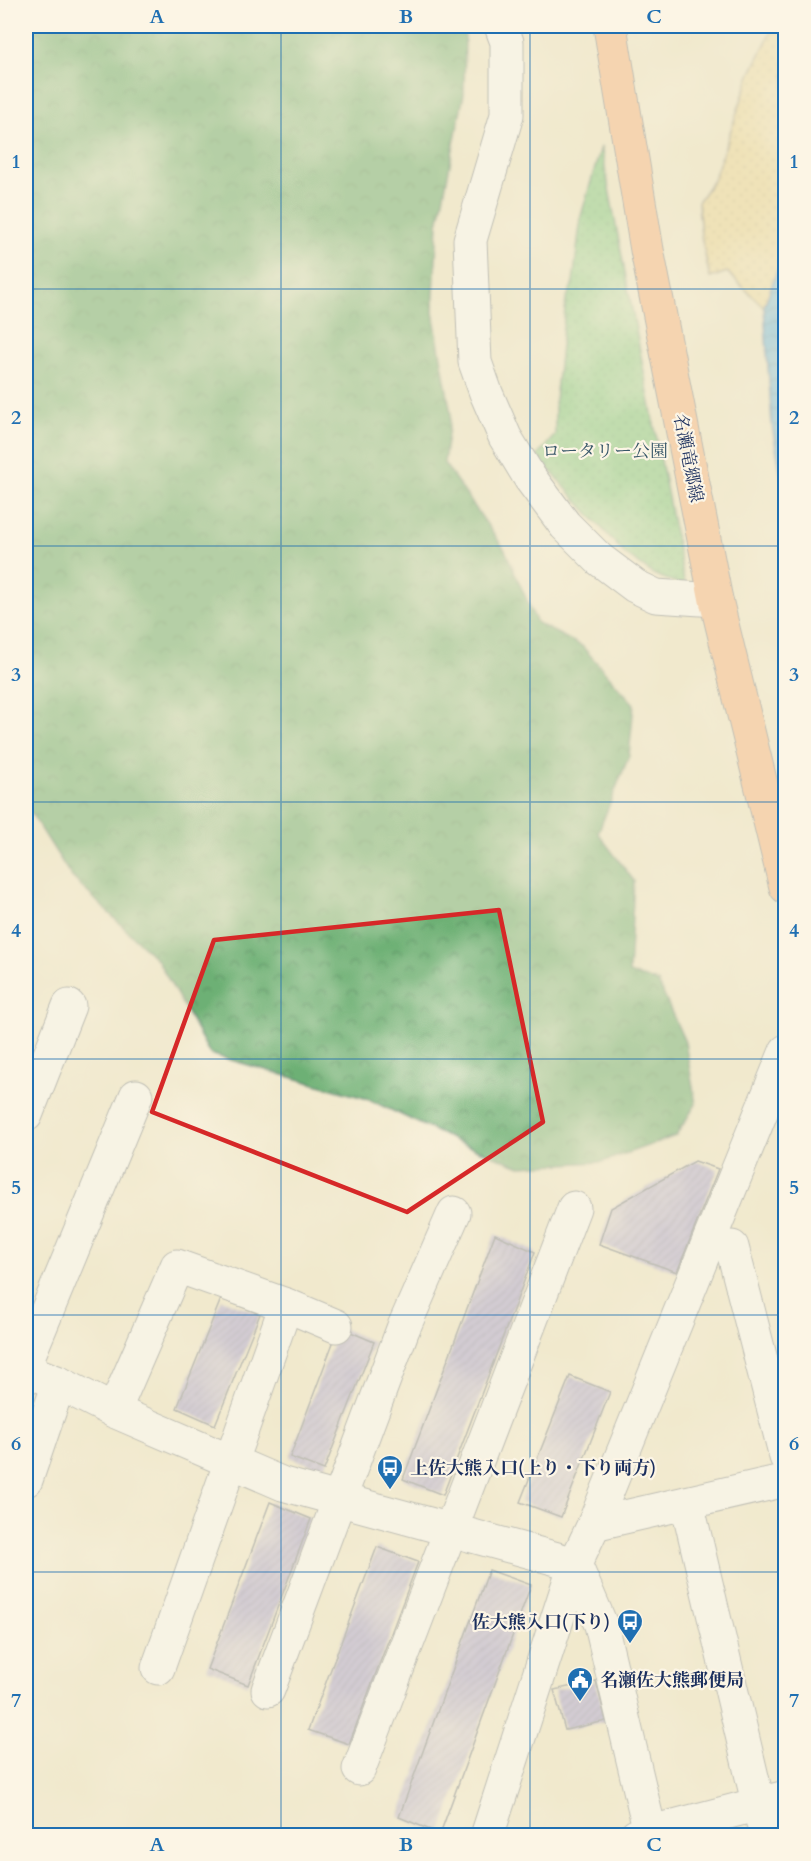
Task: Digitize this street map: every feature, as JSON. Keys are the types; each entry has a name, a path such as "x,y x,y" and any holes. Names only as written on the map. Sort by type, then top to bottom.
{"main road":[{"name":"名瀬竜郷線","path":"610,26 647,250 716,600 786,887"}],"street":[{"path":"501,26 507,42 507,115 471,240 475,362 486,393 506,437 530,478 565,525 599,559 635,586 656,596 716,600"},
{"path":"26,1115 69,1006"},
{"path":"487,1836 575,1564 594,1524 786,1051"},
{"path":"26,1362 136,1096"},
{"path":"359,1769 574,1208"},
{"path":"268,1690 403,1329 454,1213"},
{"path":"732,1246 786,1457"},
{"path":"114,1411 177,1266 286,1305 336,1326"},
{"path":"158,1668 286,1305"},
{"path":"26,1370 283,1484 575,1564"},
{"path":"26,1480 58,1383"},
{"path":"594,1524 786,1480"},
{"path":"687,1503 772,1800 766,1836"},
{"path":"575,1564 601,1625 646,1834 772,1800"}],"highlighted area":[{"path":"499,910 543,1122 407,1212 152,1112 214,940"}],"green space":[{"path":"26,26 461,26 465,36 464,94 438,225 433,312 451,414 444,463 505,550 537,623 582,646 634,704 629,756 598,833 634,881 629,973 658,982 685,1042 696,1104 676,1136 602,1162 520,1166 458,1142 368,1099 210,1054 158,961 71,876 26,805 26,616 33,578 26,570"},
{"name":"ロータリー公園","path":"601,147 685,586 655,575 625,554 537,456 555,435 555,401 566,300 573,283 581,216"}],"sand":[{"path":"774,26 785,26 785,248 764,307 727,272 710,278 701,235 698,202 714,179 750,75"}],"water":[{"path":"785,248 785,497 772,426 764,307"}],"building":[{"path":"695,1161 718,1169 677,1272 599,1244 611,1208"},
{"path":"495,1234 535,1252 443,1495 403,1479"},
{"path":"221,1299 260,1314 215,1425 177,1408"},
{"path":"339,1327 374,1342 324,1470 290,1457"},
{"path":"570,1376 610,1392 561,1517 520,1502"},
{"path":"270,1502 311,1519 248,1685 207,1669"},
{"path":"377,1547 418,1562 349,1744 308,1730"},
{"path":"489,1570 531,1585 440,1834 399,1817"},
{"path":"596,1681 606,1721 565,1730 554,1690"}],"place":[{"name":"上佐大熊入口(上り・下り両方)","path":"390,1491"},
{"name":"佐大熊入口(下り)","path":"630,1645"},
{"name":"名瀬佐大熊郵便局","path":"580,1703"}]}
